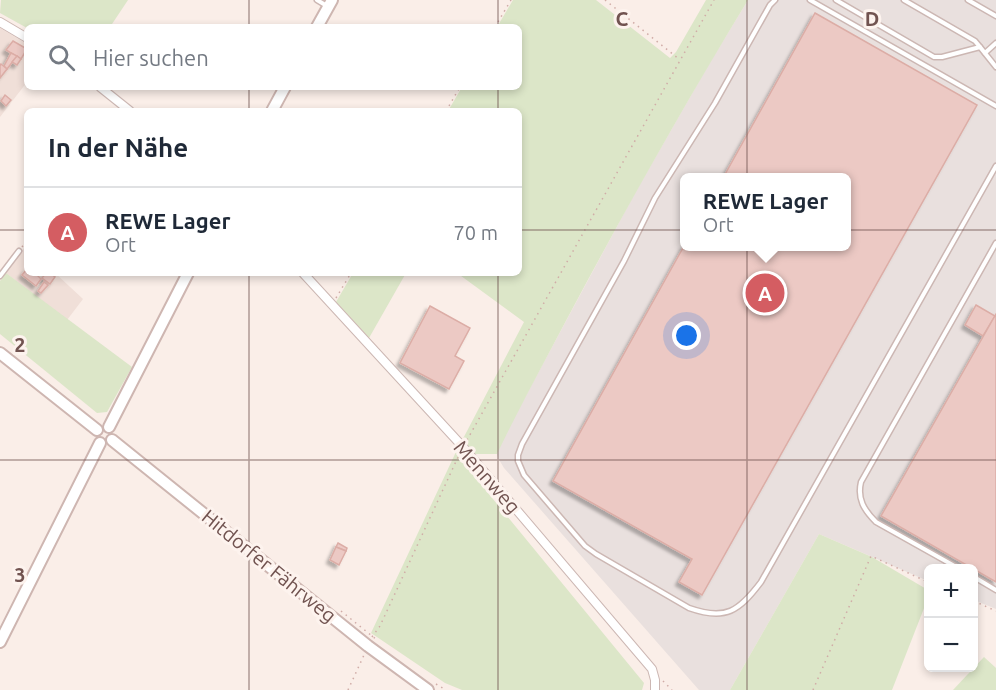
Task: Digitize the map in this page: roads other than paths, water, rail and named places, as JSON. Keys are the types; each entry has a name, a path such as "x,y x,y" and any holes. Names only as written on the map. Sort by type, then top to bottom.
{"street":[{"path":"319,24 330,4"},
{"path":"0,22 24,36"},
{"path":"104,90 126,108"},
{"path":"274,108 283,90"},
{"path":"110,427 186,276"},
{"name":"Mennweg","path":"306,276 463,447 652,669 655,690"},
{"path":"0,353 97,430"},
{"path":"103,426 110,427 114,433 112,440 106,444 100,443 96,437 97,430 103,426"},
{"name":"Hitdorfer Fährweg","path":"112,440 368,646 428,690"},
{"path":"0,642 100,443"}],"lane":[{"path":"317,0 330,4"},
{"path":"775,0 770,5 715,103 655,198 624,261 518,455 524,475 578,539 596,555 689,608 720,614 740,606 761,582 996,166"},
{"path":"810,0 995,104"},
{"path":"836,0 934,57 980,47"},
{"path":"904,0 975,41 996,67"},
{"path":"968,0 996,16"},
{"path":"985,53 996,43"},
{"path":"951,564 876,522 862,505 859,490 861,482 996,243"},
{"path":"0,276 19,251"},
{"path":"978,579 996,590"}],"place":[{"name":"REWE Lager","path":"765,293"}]}
